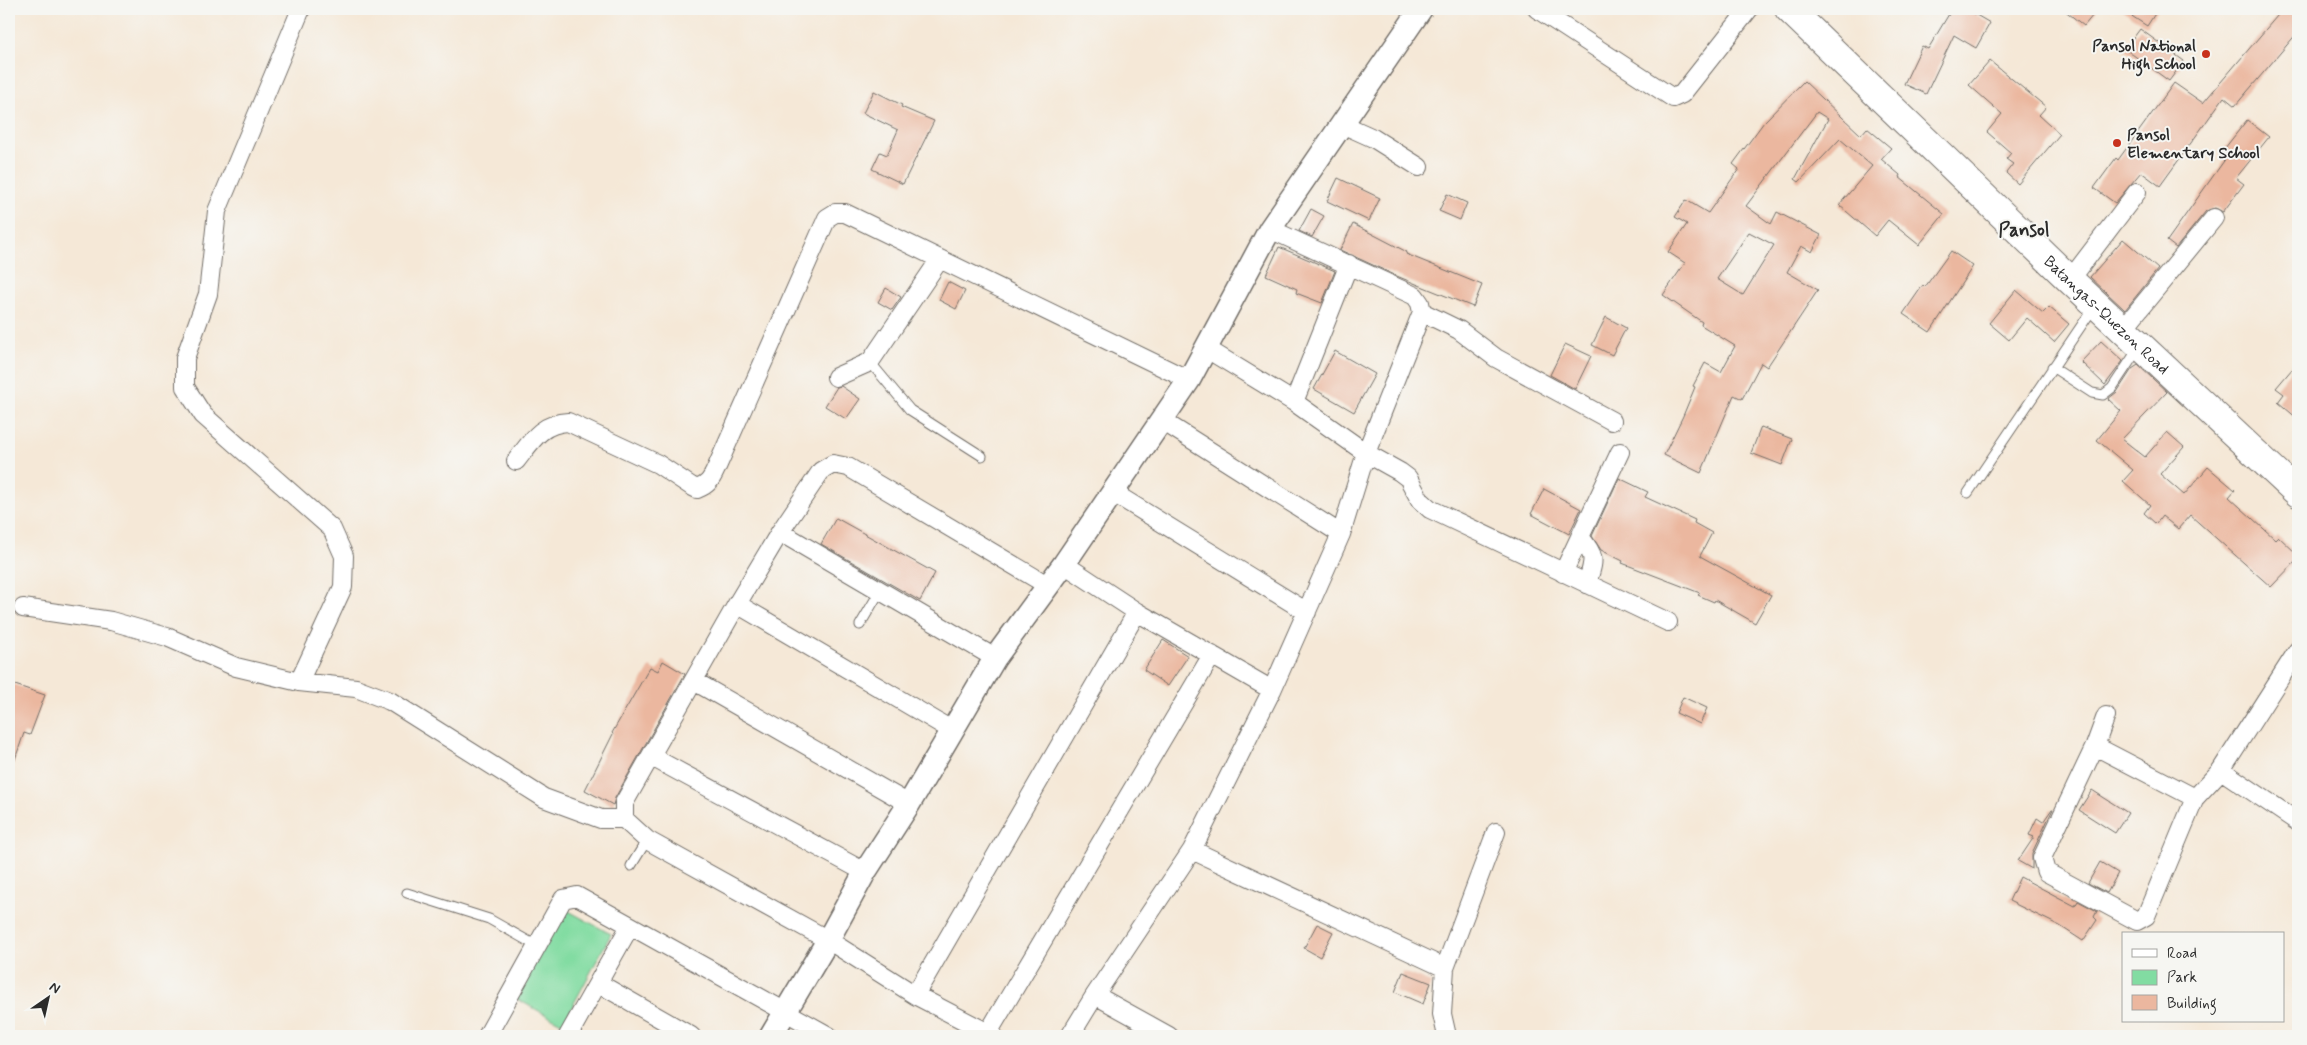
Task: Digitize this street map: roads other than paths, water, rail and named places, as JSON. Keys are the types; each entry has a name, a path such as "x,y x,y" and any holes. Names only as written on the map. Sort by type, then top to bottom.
{"main road":[{"name":"Batangas-Quezon Road","path":"1788,9 2070,280 2298,493"}],"street":[{"path":"299,682 343,587 344,556 332,528 203,415 185,387 185,358 208,294 217,211 301,9"},
{"path":"771,1036 828,940 865,872 909,804 995,658 1064,564 1189,380 1270,229 1422,9"},
{"path":"1537,9 1673,98 1682,94 1749,9"},
{"path":"1342,124 1373,138 1419,168"},
{"path":"2070,280 2137,192"},
{"path":"516,461 538,433 552,424 568,422 658,464 691,486 696,488 705,485 716,469 827,218 835,213 844,213 1189,380"},
{"path":"2131,337 2214,218"},
{"path":"1070,1036 1095,995 1192,850 1272,690 1341,534 1366,454 1422,312 1420,303 1415,296 1270,229"},
{"path":"836,377 870,362 940,259"},
{"path":"1294,402 1349,264"},
{"path":"1422,312 1459,330 1496,358 1612,421"},
{"path":"1207,349 1294,402 1366,454 1408,478 1420,500 1430,509 1668,622"},
{"path":"1161,420 1341,534"},
{"path":"1564,572 1620,452"},
{"path":"624,819 624,803 737,604 780,532 820,471 833,464 848,467 1047,585"},
{"path":"1112,492 1307,612"},
{"path":"780,532 995,658"},
{"path":"1580,537 1594,559 1587,584"},
{"path":"1064,564 1137,612 1272,690"},
{"path":"737,604 953,731"},
{"path":"22,608 111,621 167,637 236,666 299,682 356,688 390,701 544,798 601,820 624,819 646,840 828,940 915,995 991,1035 1212,655"},
{"path":"915,995 1137,612"},
{"path":"2106,716 2095,746 2042,858 2046,872 2138,922 2146,916 2195,798 2221,770 2298,650"},
{"path":"694,681 909,804"},
{"path":"2095,746 2195,798"},
{"path":"652,756 865,872"},
{"path":"2221,770 2298,822"},
{"path":"1447,1036 1442,1014 1445,968 1496,832"},
{"path":"1192,850 1445,968"},
{"path":"486,1036 563,899 577,896 829,1036"},
{"path":"568,1036 630,926"},
{"path":"598,983 691,1036"},
{"path":"1095,995 1169,1036"}],"lane":[{"path":"1968,494 2096,304"},
{"path":"2052,367 2092,393 2103,395 2112,388 2131,337"},
{"path":"870,362 910,410 982,456"},
{"path":"860,626 880,591"},
{"path":"631,866 646,840"},
{"path":"408,893 489,919 537,946"}],"place":[{"name":"Pansol National High School","path":"2206,54"},
{"name":"Pansol Elementary School","path":"2117,143"}],"district":[{"name":"Pansol","path":"2024,229"}]}
